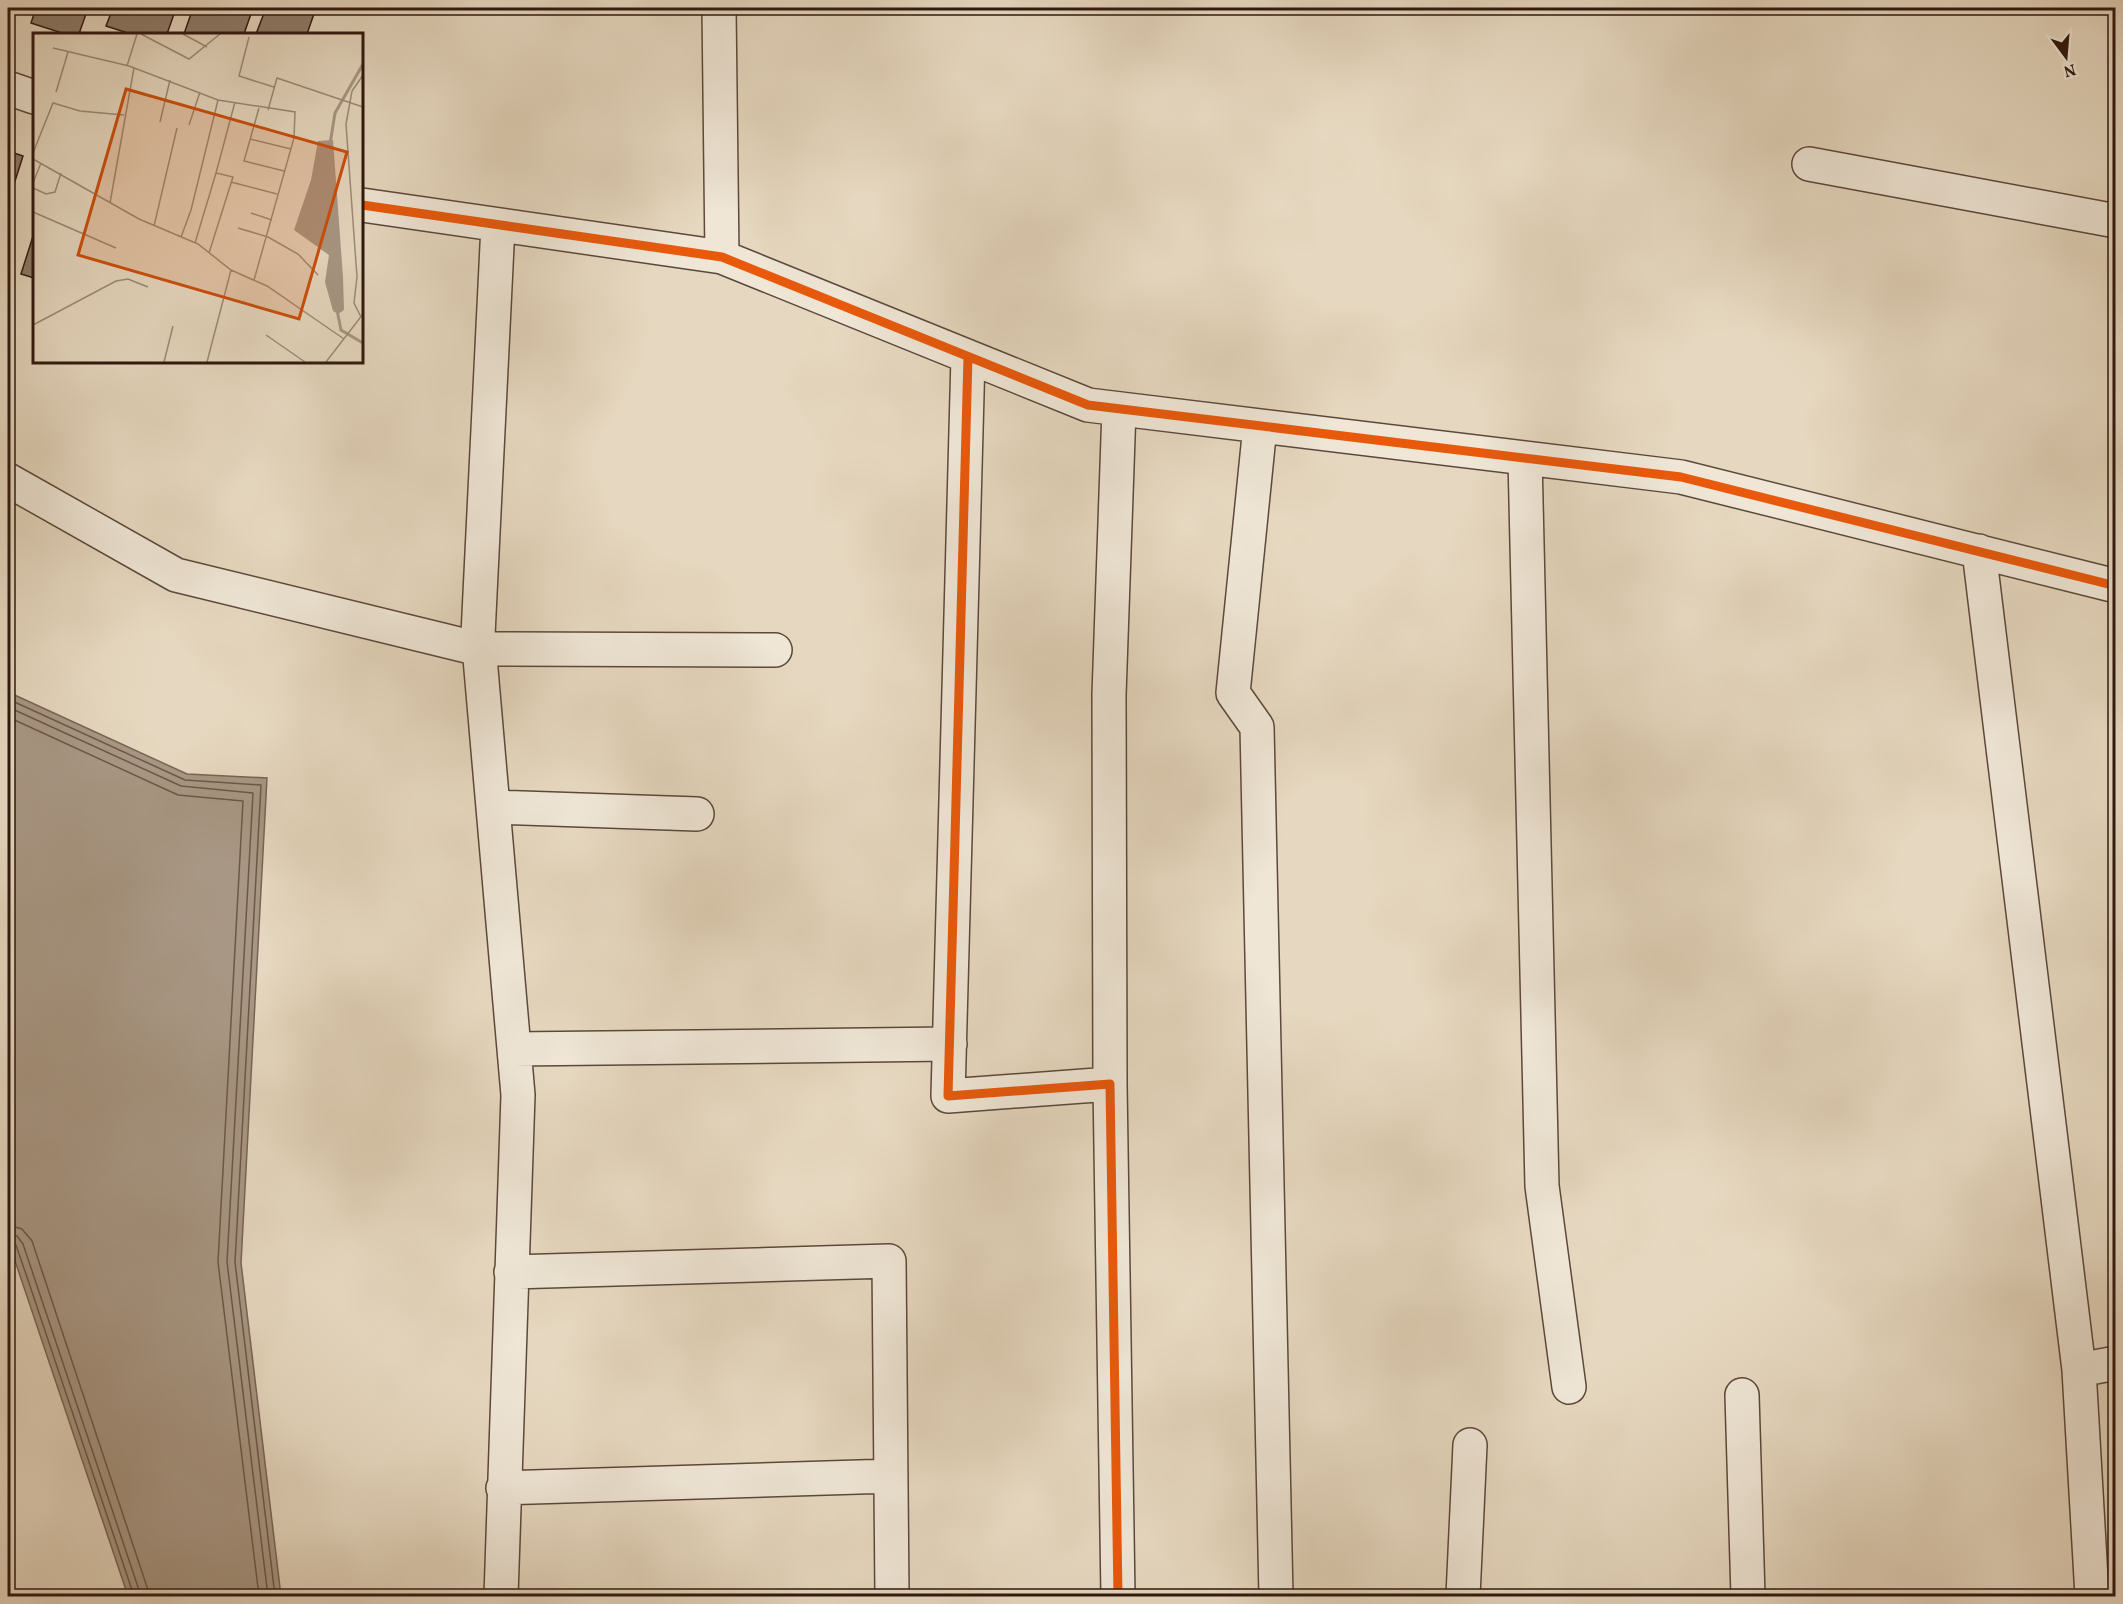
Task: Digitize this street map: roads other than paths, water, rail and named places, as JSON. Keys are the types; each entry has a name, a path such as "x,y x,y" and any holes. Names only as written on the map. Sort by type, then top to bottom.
{"street":[{"path":"719,8 722,257"},
{"path":"8,88 33,97"},
{"path":"1809,165 2115,221"},
{"path":"363,205 722,257 1088,405 1681,477 2115,586"},
{"path":"498,225 479,649 518,1095 501,1596"},
{"path":"968,357 948,1096 1110,1084"},
{"path":"1118,1596 1110,1084 1109,695 1119,409"},
{"path":"1260,426 1233,693 1257,727 1276,1596"},
{"path":"1525,458 1542,1186 1569,1387"},
{"path":"8,480 176,575 479,649 775,650"},
{"path":"1978,550 2079,1370 2092,1596"},
{"path":"493,807 697,814"},
{"path":"514,1049 950,1044"},
{"path":"511,1272 889,1261 892,1596"},
{"path":"2079,1370 2115,1363"},
{"path":"1742,1395 1748,1596"},
{"path":"1463,1596 1470,1445"},
{"path":"504,1488 891,1476"}],"water":[{"path":"8,692 187,774 267,778 241,1263 281,1596 128,1596 8,1240"}]}
